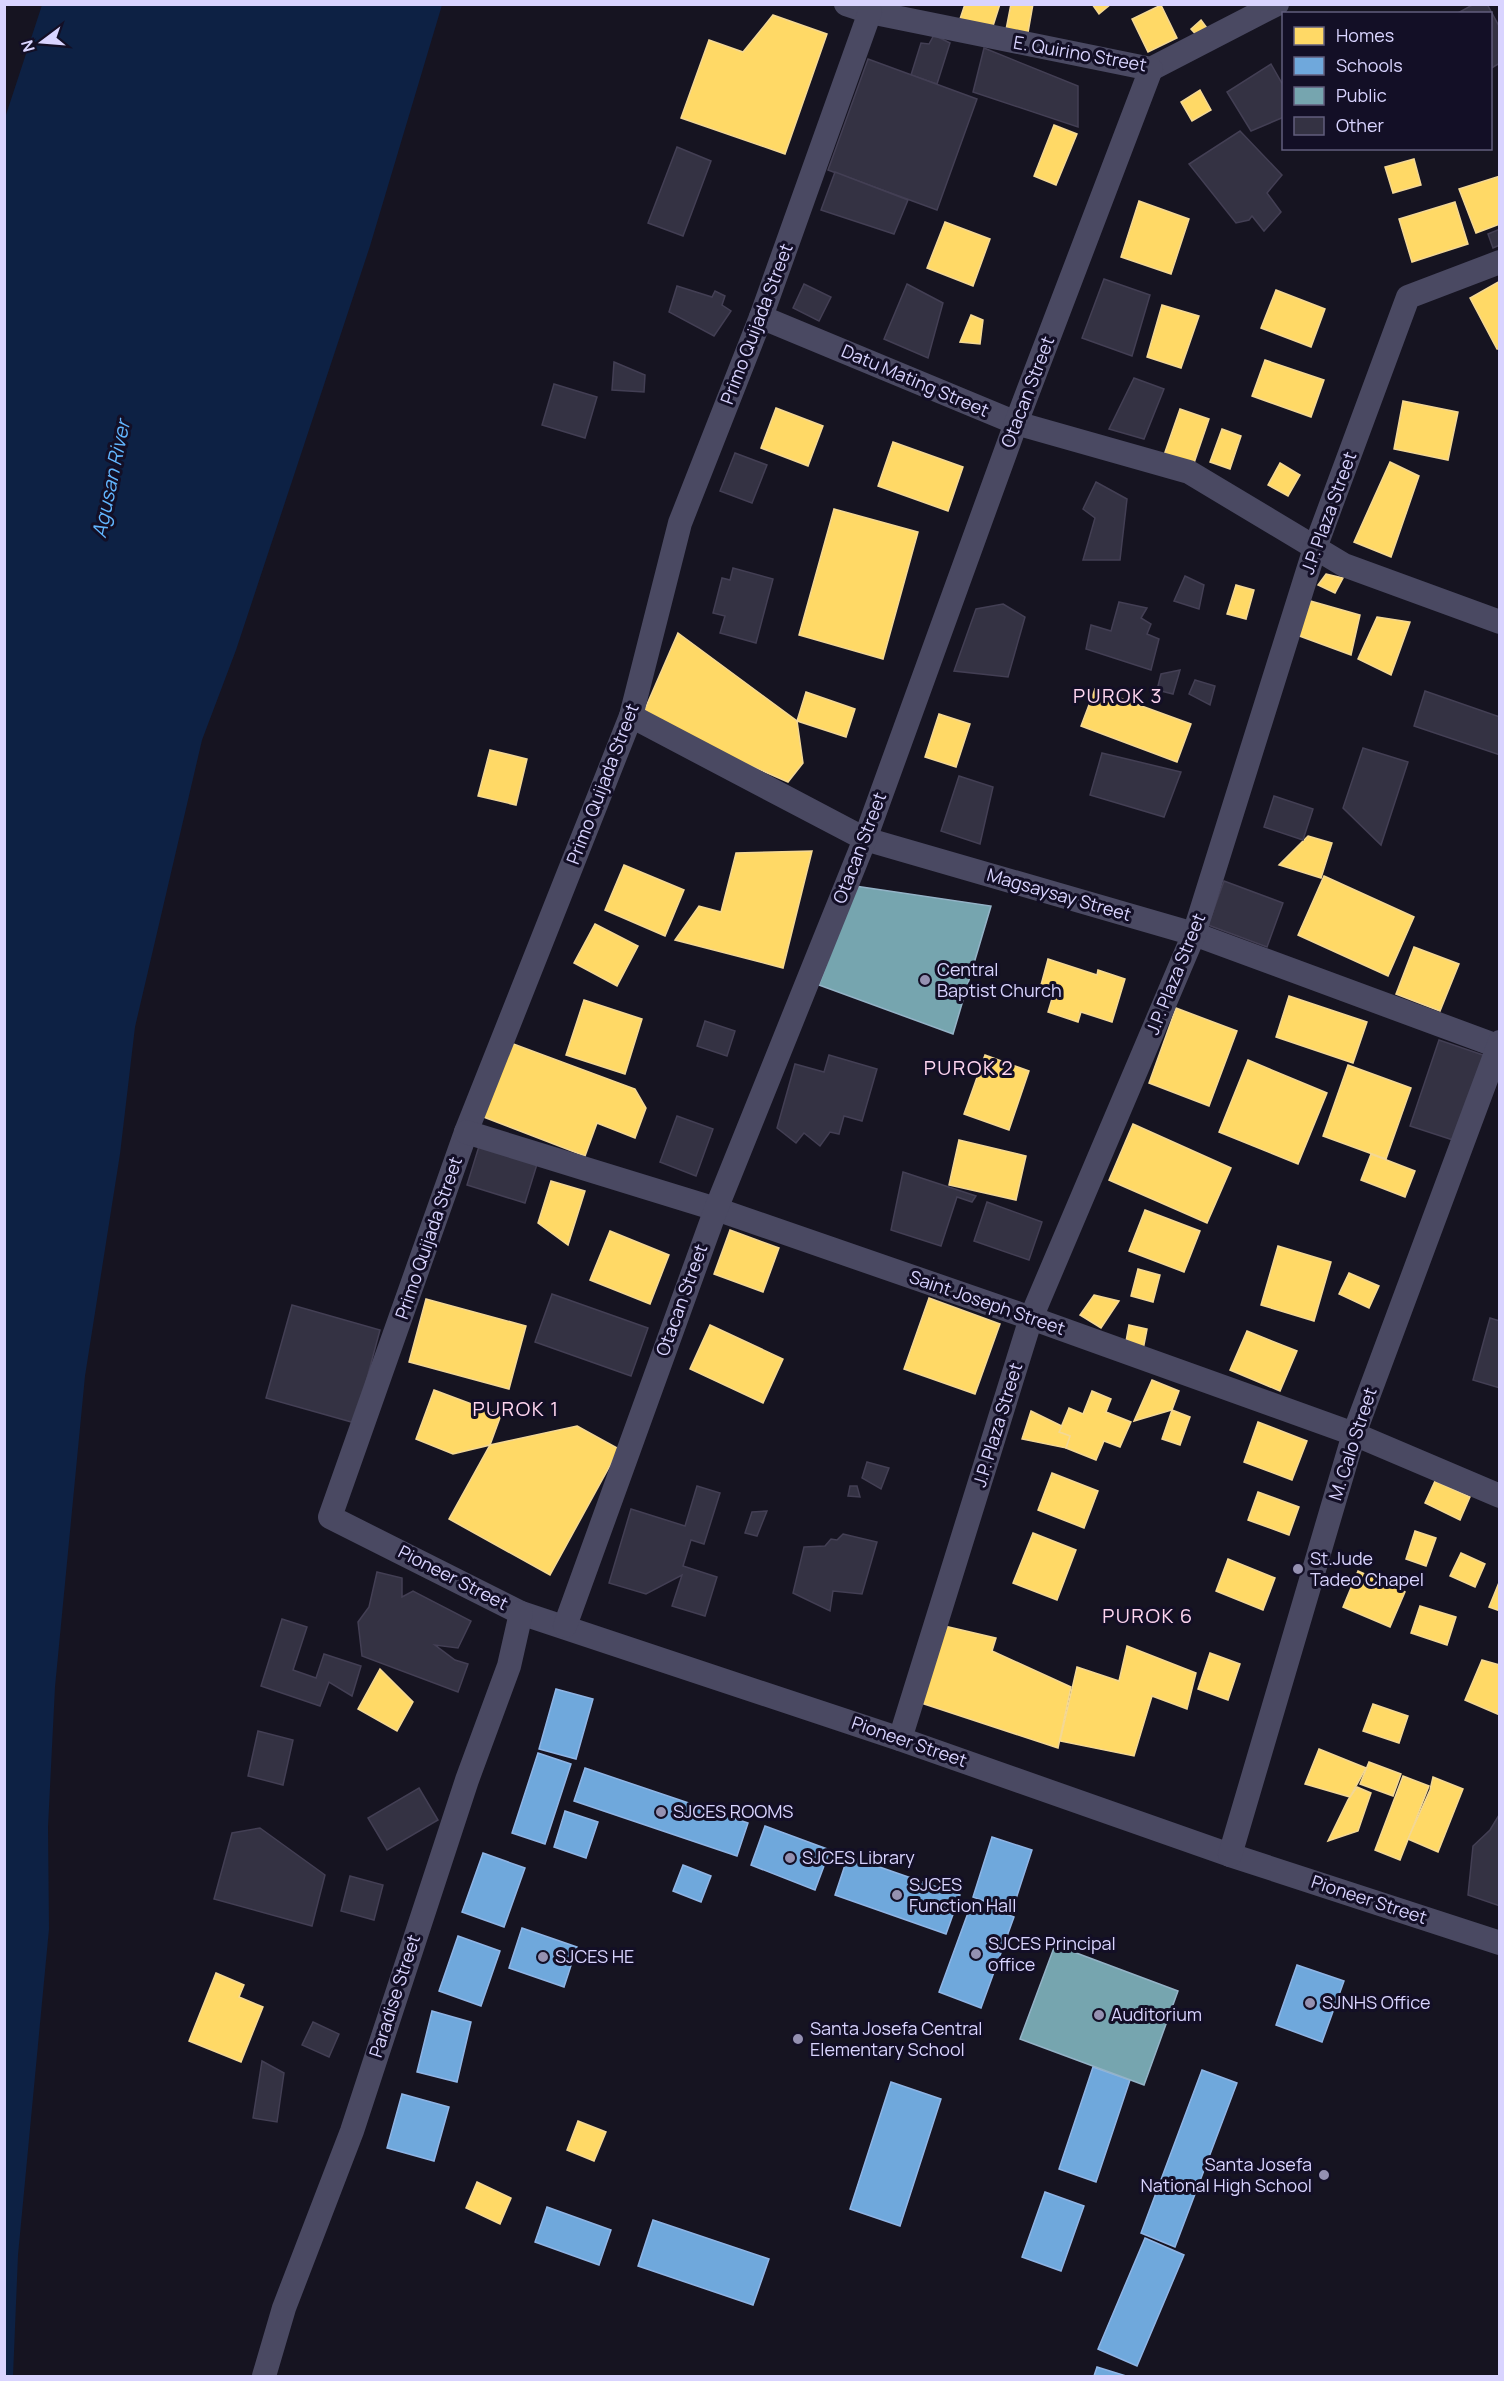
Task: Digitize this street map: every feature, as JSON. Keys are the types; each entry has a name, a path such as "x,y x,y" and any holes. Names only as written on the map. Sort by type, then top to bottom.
{"street":[{"name":"E. Quirino Street","path":"846,4 870,12 1151,69 1277,4"},
{"name":"Primo Quijada Street","path":"330,1517 466,1132 631,716 680,523 761,317 870,12"},
{"name":"Otacan Street","path":"565,1626 716,1209 865,839 1016,423 1151,69"},
{"name":"J.P. Plaza Street","path":"900,1739 1031,1318 1194,934 1315,548 1408,297 1500,261"},
{"name":"Datu Mating Street","path":"761,317 1016,423 1190,472 1344,566 1500,622"},
{"name":"Magsaysay Street","path":"631,716 865,839 1194,934 1499,1045"},
{"name":"M. Calo Street","path":"1230,1855 1354,1434 1499,1045"},
{"name":"Saint Joseph Street","path":"466,1132 716,1209 1031,1318 1354,1434 1500,1496"},
{"name":"Pioneer Street","path":"330,1517 521,1613 900,1739 1230,1855 1500,1943"},
{"name":"Paradise Street","path":"264,2376 284,2308 352,2131 460,1802 509,1666 521,1613"}],"water":[{"name":"Agusan River","path":"42,5 442,5 370,246 236,650 202,740 135,1027 120,1154 85,1376 55,1687 48,1827 49,1929 18,2255 13,2376 5,2376 4,121"}],"building: Homes":[{"path":"965,4 1000,4 992,29 960,19"},
{"path":"1011,4 1033,4 1026,44 1004,40"},
{"path":"1092,4 1111,4 1099,14"},
{"path":"1161,5 1177,38 1148,52 1132,19"},
{"path":"773,15 827,34 785,154 681,118 709,40 743,52"},
{"path":"1201,20 1210,32 1200,39 1191,29"},
{"path":"1200,90 1211,110 1192,121 1181,102"},
{"path":"1054,125 1077,134 1056,185 1034,176"},
{"path":"1414,159 1421,185 1393,193 1385,167"},
{"path":"1500,176 1500,224 1476,233 1459,189"},
{"path":"1139,201 1189,219 1171,274 1121,257"},
{"path":"1455,202 1468,244 1412,262 1399,219"},
{"path":"945,222 990,239 973,286 927,268"},
{"path":"1500,281 1500,349 1497,349 1470,298"},
{"path":"1276,290 1325,309 1311,347 1261,328"},
{"path":"1162,305 1199,316 1181,368 1147,357"},
{"path":"971,315 983,320 980,344 960,342"},
{"path":"1265,360 1324,380 1311,417 1252,396"},
{"path":"1403,401 1458,412 1448,460 1394,449"},
{"path":"776,408 823,426 808,466 761,448"},
{"path":"1180,409 1209,419 1193,466 1164,455"},
{"path":"1222,429 1241,436 1230,469 1210,462"},
{"path":"893,442 963,467 948,511 878,486"},
{"path":"1390,462 1419,476 1391,557 1354,542"},
{"path":"1280,463 1300,475 1288,496 1268,485"},
{"path":"834,509 918,532 883,659 799,635"},
{"path":"1326,574 1343,578 1335,593 1318,585"},
{"path":"1236,585 1254,590 1246,619 1227,614"},
{"path":"1307,600 1360,615 1351,655 1294,634"},
{"path":"1377,617 1410,622 1391,675 1358,659"},
{"path":"678,633 797,721 803,763 788,782 641,718"},
{"path":"1095,689 1191,724 1177,762 1081,726"},
{"path":"806,692 855,709 846,737 797,721"},
{"path":"939,714 970,724 956,767 925,757"},
{"path":"490,750 527,759 516,805 478,796"},
{"path":"1308,836 1332,843 1321,878 1279,865"},
{"path":"812,851 783,968 675,940 699,906 721,912 736,853"},
{"path":"624,865 684,890 665,936 605,910"},
{"path":"1324,876 1414,917 1388,976 1298,935"},
{"path":"595,924 638,946 617,986 574,963"},
{"path":"1414,947 1459,964 1440,1011 1396,994"},
{"path":"1048,959 1097,975 1098,970 1125,979 1112,1022 1081,1012 1078,1022 1048,1012 1055,989 1041,985"},
{"path":"1289,996 1367,1022 1353,1063 1276,1037"},
{"path":"584,1000 642,1019 625,1074 566,1055"},
{"path":"1176,1008 1237,1031 1209,1106 1149,1083"},
{"path":"508,1042 635,1089 646,1108 635,1138 597,1123 585,1156 481,1116"},
{"path":"985,1055 1029,1071 1009,1130 964,1114"},
{"path":"1248,1060 1327,1093 1298,1164 1219,1132"},
{"path":"1348,1065 1411,1088 1386,1159 1323,1136"},
{"path":"1133,1124 1231,1168 1207,1223 1109,1180"},
{"path":"959,1140 1026,1156 1016,1200 949,1185"},
{"path":"1371,1154 1415,1171 1405,1197 1361,1180"},
{"path":"551,1181 585,1191 568,1245 538,1223"},
{"path":"1145,1210 1200,1231 1184,1272 1129,1251"},
{"path":"730,1230 779,1248 763,1292 714,1274"},
{"path":"610,1231 669,1255 650,1304 590,1280"},
{"path":"1278,1246 1331,1262 1314,1321 1261,1305"},
{"path":"1138,1269 1160,1275 1153,1302 1131,1296"},
{"path":"1349,1273 1379,1286 1369,1308 1339,1294"},
{"path":"1094,1295 1119,1301 1101,1328 1080,1315"},
{"path":"929,1298 1000,1324 975,1394 904,1369"},
{"path":"426,1299 526,1326 509,1389 409,1362"},
{"path":"710,1325 783,1359 763,1403 690,1369"},
{"path":"1129,1325 1147,1329 1143,1350 1125,1347"},
{"path":"1247,1331 1297,1351 1280,1391 1230,1370"},
{"path":"1152,1380 1179,1391 1172,1410 1134,1421"},
{"path":"434,1390 501,1415 490,1445 453,1454 416,1439"},
{"path":"1092,1391 1111,1399 1106,1412 1131,1422 1120,1447 1104,1441 1096,1460 1066,1448 1070,1436 1059,1432 1069,1408 1083,1414"},
{"path":"1172,1410 1190,1417 1180,1445 1162,1439"},
{"path":"1031,1411 1062,1426 1059,1432 1070,1436 1066,1448 1022,1439"},
{"path":"1258,1422 1307,1441 1292,1480 1244,1462"},
{"path":"577,1426 619,1449 550,1575 449,1519 490,1445"},
{"path":"1052,1473 1098,1491 1084,1528 1038,1510"},
{"path":"1435,1481 1470,1497 1460,1520 1425,1503"},
{"path":"1258,1492 1299,1507 1289,1535 1248,1520"},
{"path":"1415,1531 1436,1538 1426,1566 1406,1559"},
{"path":"1033,1533 1076,1550 1057,1600 1013,1583"},
{"path":"1461,1553 1485,1564 1475,1587 1450,1576"},
{"path":"1228,1559 1275,1578 1263,1610 1216,1591"},
{"path":"1358,1571 1405,1592 1390,1627 1343,1607"},
{"path":"1500,1580 1500,1611 1489,1607"},
{"path":"1420,1606 1456,1617 1447,1645 1411,1633"},
{"path":"936,1624 996,1638 992,1651 1071,1687 1058,1748 918,1702"},
{"path":"1127,1646 1196,1673 1187,1709 1152,1696 1134,1756 1060,1741 1077,1667 1119,1681"},
{"path":"1210,1653 1240,1664 1228,1700 1198,1689"},
{"path":"1482,1660 1500,1665 1500,1715 1465,1700"},
{"path":"380,1669 413,1702 397,1731 358,1709"},
{"path":"1373,1704 1408,1716 1399,1743 1363,1731"},
{"path":"1319,1749 1366,1768 1350,1797 1305,1784"},
{"path":"1369,1762 1401,1774 1393,1796 1360,1784"},
{"path":"1403,1776 1429,1786 1400,1860 1375,1850"},
{"path":"1433,1777 1463,1789 1438,1852 1408,1839 1430,1790"},
{"path":"1357,1787 1371,1793 1358,1831 1328,1841 1348,1800"},
{"path":"216,1973 244,1985 239,1997 263,2007 241,2062 189,2041"},
{"path":"578,2121 606,2132 594,2161 567,2150"},
{"path":"477,2182 511,2198 500,2224 466,2208"}],"building: Schools":[{"path":"556,1689 593,1699 576,1759 539,1749"},
{"path":"538,1753 571,1764 545,1844 512,1833"},
{"name":"SJCES ROOMS","path":"585,1768 748,1823 737,1856 574,1801"},
{"path":"565,1811 598,1822 586,1858 554,1847"},
{"name":"SJCES Library","path":"765,1826 830,1850 815,1890 751,1865"},
{"path":"992,1837 1032,1850 1012,1911 973,1897"},
{"path":"483,1853 525,1868 504,1927 462,1912"},
{"name":"SJCES Function Hall","path":"848,1856 960,1895 946,1934 835,1895"},
{"path":"683,1865 711,1876 701,1902 673,1891"},
{"name":"SJCES Principal office","path":"972,1902 1014,1917 981,2008 939,1992"},
{"name":"SJCES HE","path":"522,1928 577,1947 564,1987 509,1968"},
{"path":"458,1936 500,1951 481,2006 439,1991"},
{"name":"SJNHS Office","path":"1297,1965 1344,1981 1322,2042 1276,2025"},
{"path":"432,2011 471,2022 457,2082 417,2072"},
{"path":"1093,2067 1130,2080 1096,2182 1059,2169"},
{"path":"1202,2070 1237,2083 1175,2247 1141,2233"},
{"path":"891,2082 941,2099 900,2226 850,2209"},
{"path":"402,2094 449,2107 434,2161 387,2148"},
{"path":"1045,2192 1084,2206 1061,2271 1022,2257"},
{"path":"547,2207 611,2230 599,2265 535,2242"},
{"path":"653,2220 769,2259 753,2305 638,2266"},
{"path":"1145,2238 1184,2255 1137,2366 1098,2349"},
{"path":"1097,2367 1126,2376 1094,2376"}],"building: Public":[{"path":"855,886 991,906 953,1034 819,985"},
{"name":"Auditorium","path":"1055,1945 1178,1991 1144,2085 1020,2039"}],"building: Other":[{"path":"1474,4 1487,4 1491,12 1460,12"},
{"path":"1492,13 1500,28 1500,63 1492,68"},
{"path":"934,35 950,43 937,84 911,75 921,43 929,44"},
{"path":"984,48 1078,86 1078,127 973,92"},
{"path":"868,59 977,99 937,210 828,170"},
{"path":"1271,64 1282,83 1282,118 1251,131 1227,92"},
{"path":"1240,131 1282,175 1267,193 1281,212 1264,231 1252,216 1249,220 1236,223 1189,164"},
{"path":"677,147 711,161 683,236 648,223"},
{"path":"835,172 908,200 894,234 821,210"},
{"path":"1500,229 1500,245 1493,248 1488,234"},
{"path":"1104,279 1150,295 1132,356 1082,338"},
{"path":"804,284 831,297 819,321 793,308"},
{"path":"907,284 943,303 928,358 884,339"},
{"path":"677,286 712,297 715,291 725,296 722,305 731,311 714,336 669,312"},
{"path":"614,362 645,375 644,392 612,390"},
{"path":"1134,378 1164,389 1144,439 1109,429"},
{"path":"554,384 597,397 585,438 542,425"},
{"path":"735,453 767,465 752,503 720,491"},
{"path":"1096,482 1127,499 1120,560 1083,560 1095,518 1083,509"},
{"path":"733,568 773,579 756,643 720,633 725,616 713,613 722,578 730,580"},
{"path":"1185,576 1204,585 1199,609 1174,601"},
{"path":"1119,602 1147,608 1141,618 1151,624 1147,634 1159,639 1151,670 1086,649 1091,625 1111,631"},
{"path":"1003,604 1025,617 1008,677 954,671 976,609"},
{"path":"1180,670 1173,694 1157,690 1161,674"},
{"path":"1195,680 1215,686 1210,705 1189,694"},
{"path":"1425,691 1500,717 1500,755 1414,726"},
{"path":"1363,748 1408,762 1381,845 1343,808"},
{"path":"1102,753 1181,772 1164,817 1090,795"},
{"path":"959,776 993,787 980,844 941,831"},
{"path":"1274,796 1313,809 1303,840 1264,827"},
{"path":"1224,881 1283,903 1267,947 1208,925"},
{"path":"705,1021 735,1031 727,1056 697,1046"},
{"path":"1439,1040 1486,1056 1456,1141 1410,1126"},
{"path":"829,1055 877,1069 862,1121 844,1116 839,1134 830,1132 820,1146 804,1133 796,1143 777,1128 795,1064 824,1072"},
{"path":"677,1116 713,1129 696,1176 660,1162"},
{"path":"480,1143 538,1161 525,1203 467,1185"},
{"path":"903,1172 976,1196 972,1202 957,1197 941,1246 891,1230"},
{"path":"987,1202 1042,1222 1029,1260 974,1241"},
{"path":"552,1294 648,1328 631,1376 535,1342"},
{"path":"292,1305 380,1330 355,1423 266,1398"},
{"path":"1490,1318 1500,1321 1500,1388 1473,1380"},
{"path":"867,1462 889,1468 881,1489 862,1478"},
{"path":"697,1486 720,1493 704,1544 691,1540 683,1566 717,1577 705,1616 672,1606 682,1575 646,1594 609,1583 631,1509 685,1526"},
{"path":"850,1486 857,1486 860,1497 848,1496"},
{"path":"767,1511 757,1536 745,1533 752,1512"},
{"path":"843,1534 877,1542 862,1594 833,1591 830,1611 793,1593 804,1547 825,1546 831,1539 837,1540"},
{"path":"377,1572 402,1578 402,1597 413,1591 471,1621 458,1648 435,1645 455,1660 468,1664 458,1692 362,1656 358,1622 369,1607"},
{"path":"282,1619 307,1627 293,1670 316,1678 324,1654 361,1666 352,1696 329,1682 320,1706 261,1686"},
{"path":"258,1731 293,1740 283,1785 248,1776"},
{"path":"419,1788 438,1820 387,1850 368,1818"},
{"path":"1499,1815 1500,1906 1468,1895 1473,1846 1490,1830"},
{"path":"260,1828 325,1875 312,1926 214,1899 232,1833"},
{"path":"350,1876 383,1885 374,1920 341,1911"},
{"path":"313,2022 339,2034 329,2057 302,2045"},
{"path":"262,2061 284,2073 277,2122 253,2118"}],"place":[{"name":"Central Baptist Church","path":"925,980"},
{"name":"St.Jude Tadeo Chapel","path":"1298,1569"},
{"name":"SJCES ROOMS","path":"661,1812"},
{"name":"SJCES Library","path":"790,1858"},
{"name":"SJCES Function Hall","path":"897,1895"},
{"name":"SJCES Principal office","path":"976,1954"},
{"name":"SJCES HE","path":"543,1957"},
{"name":"SJNHS Office","path":"1310,2003"},
{"name":"Auditorium","path":"1099,2015"},
{"name":"Santa Josefa Central Elementary School","path":"798,2039"},
{"name":"Santa Josefa National High School","path":"1324,2175"}],"district":[{"name":"PUROK 3","path":"1118,696"},
{"name":"PUROK 2","path":"969,1068"},
{"name":"PUROK 1","path":"516,1409"},
{"name":"PUROK 6","path":"1148,1616"}]}
